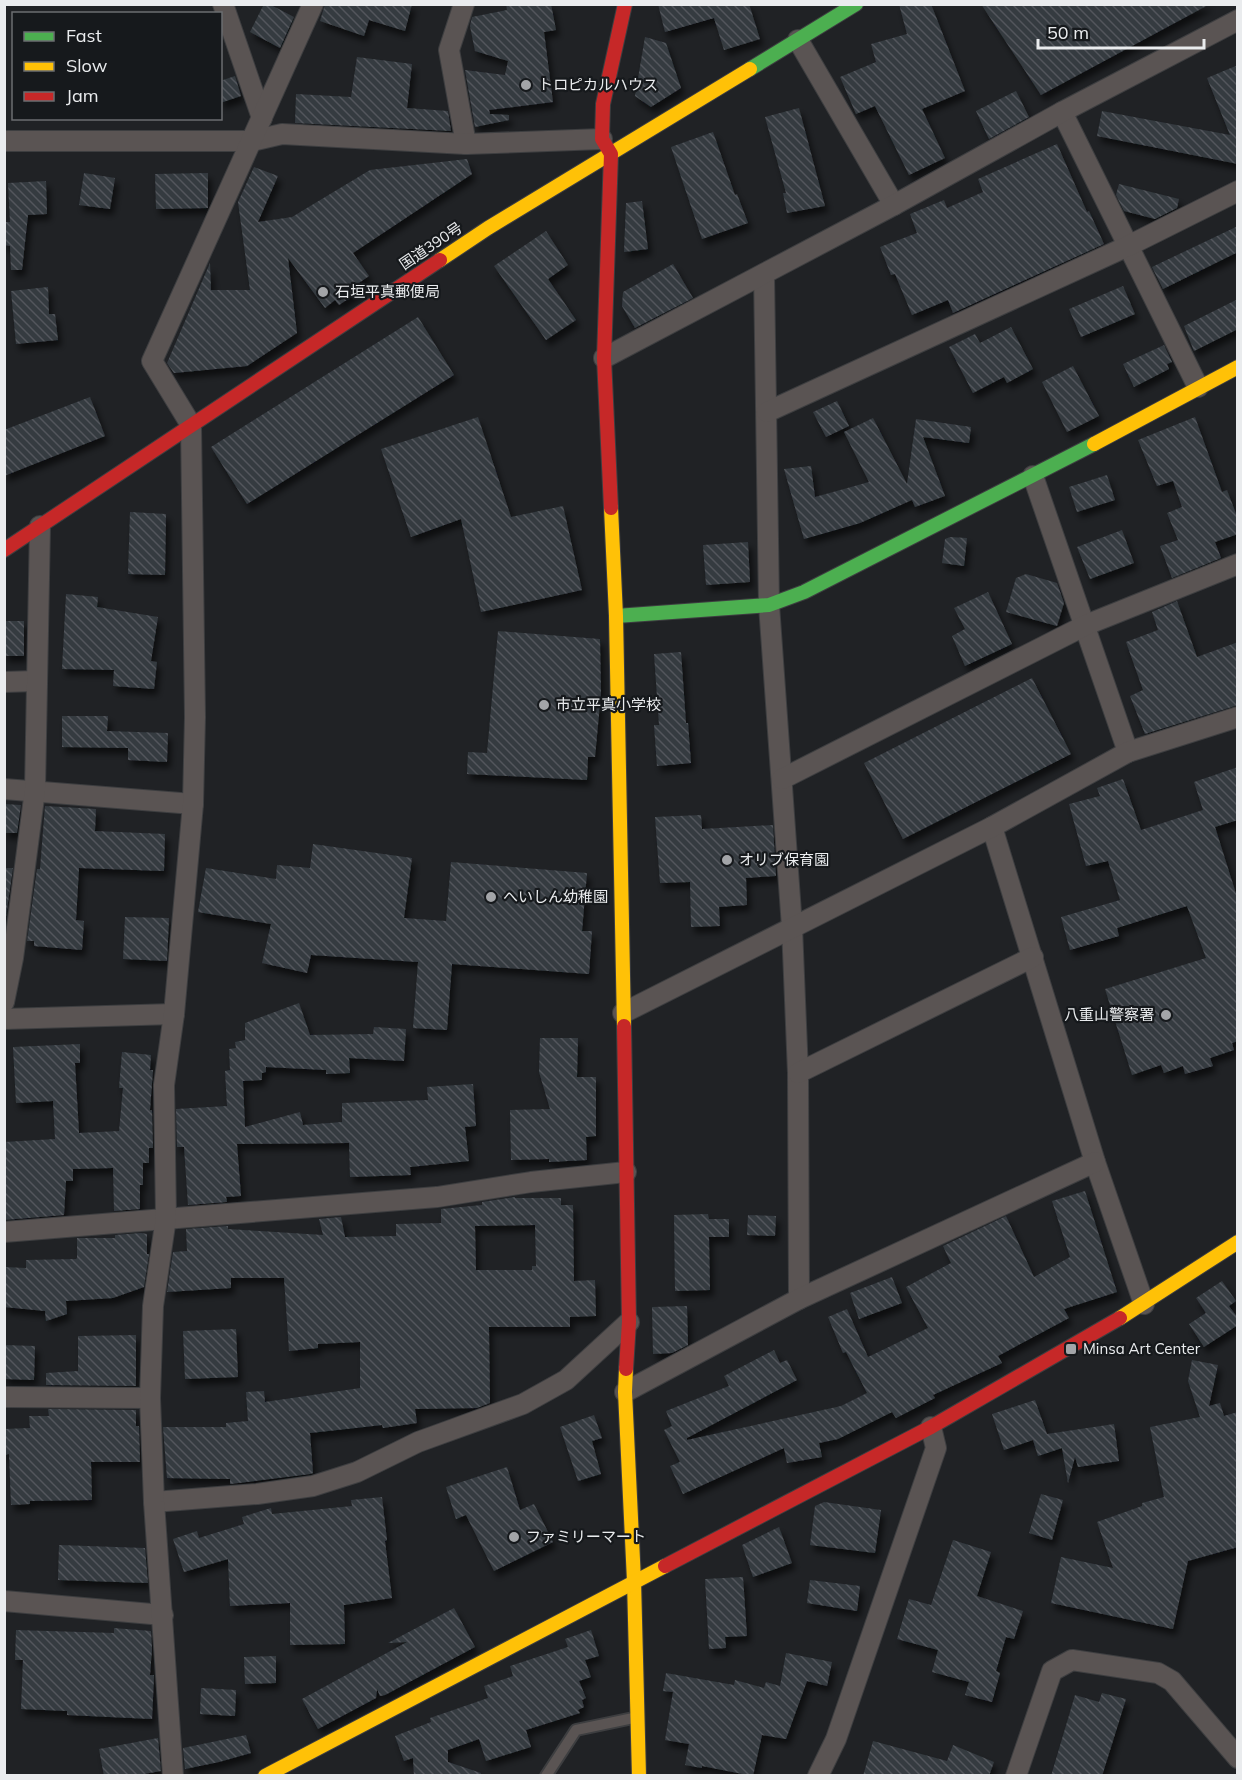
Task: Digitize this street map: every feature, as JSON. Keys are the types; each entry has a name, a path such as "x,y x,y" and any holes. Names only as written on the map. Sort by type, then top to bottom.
{"main road":[{"path":"625,4 603,104 607,146 604,358 616,616 629,1322 625,1392 634,1581 639,1776"},
{"name":"国道390号","path":"4,550 488,228 607,146 798,40 856,4"},
{"path":"616,616 769,605 804,592 1033,476 1238,367"},
{"path":"265,1776 634,1581 931,1428 1144,1304 1238,1242"}],"street":[{"path":"223,4 262,118"},
{"path":"173,1776 164,1615 154,1502 150,1398 153,1306 166,1218 164,1085 174,1014 193,804 195,717 191,425 153,362 313,4"},
{"path":"464,4 449,50 466,144"},
{"path":"604,358 1238,20"},
{"path":"798,40 894,205"},
{"path":"1062,112 1198,387"},
{"path":"4,141 252,141 282,134 466,144 607,146"},
{"path":"767,412 1128,246 1238,191"},
{"path":"764,274 769,605 792,927 798,1073 799,1299"},
{"path":"1033,476 1128,752"},
{"path":"4,1002 13,958 35,790 40,526"},
{"path":"782,779 1086,625 1238,564"},
{"path":"4,682 36,681"},
{"path":"623,1013 992,827 1128,752 1238,717"},
{"path":"4,789 193,804"},
{"path":"992,827 1095,1162 1144,1304"},
{"path":"798,1073 1033,957"},
{"path":"4,1019 174,1014"},
{"path":"625,1392 799,1299 1095,1162"},
{"path":"4,1232 437,1197 531,1182 626,1172"},
{"path":"154,1502 257,1494 313,1486 357,1472 418,1442 523,1404 566,1380 629,1322"},
{"path":"4,1397 150,1398"},
{"path":"818,1776 836,1739 936,1448 931,1428"},
{"path":"4,1601 164,1615"},
{"path":"1016,1776 1052,1671 1072,1660 1158,1673 1172,1681 1238,1758"}],"lane":[{"path":"546,1776 576,1730 638,1717"}],"building":[{"path":"264,4 269,4 294,17 280,48 250,32"},
{"path":"325,4 412,4 405,31 369,20 364,36 320,21"},
{"path":"506,4 551,4 556,30 544,32 553,102 489,110 490,114 509,115 509,120 475,127 465,70 505,75 508,61 475,51 470,26 472,17 507,10"},
{"path":"658,4 749,4 760,39 724,50 714,18 665,32"},
{"path":"899,4 931,4 965,91 922,109 945,158 909,175 875,106 856,114 840,77 876,62 871,44 907,34"},
{"path":"981,4 1210,4 1041,95"},
{"path":"645,37 666,43 681,88 651,107 635,96"},
{"path":"357,57 412,64 407,108 448,111 451,131 295,123 296,94 351,97"},
{"path":"1238,65 1238,164 1097,136 1102,111 1230,135 1207,78"},
{"path":"235,76 241,96 222,102 222,80"},
{"path":"1016,91 1029,117 989,139 976,111"},
{"path":"799,108 825,206 787,213 783,193 786,193 765,117"},
{"path":"713,132 735,195 737,194 748,223 702,239 671,147"},
{"path":"1057,144 1104,244 953,313 948,300 912,315 895,274 891,275 880,247 917,233 910,214 944,200 947,208 983,192 978,179"},
{"path":"467,159 472,174 353,253 369,276 356,285 360,291 339,305 335,300 325,308 288,258 297,333 247,366 174,373 167,363 210,263 211,290 250,290 238,202 254,167 278,176 258,222 292,217 370,170"},
{"path":"84,173 115,178 110,209 79,205"},
{"path":"208,173 208,208 156,209 155,174"},
{"path":"46,181 47,214 28,215 22,270 11,270 10,246 4,245 4,222 10,222 8,183"},
{"path":"1119,184 1179,199 1177,208 1155,219 1124,211 1116,195"},
{"path":"642,201 648,249 624,252 626,203"},
{"path":"1238,226 1238,252 1163,289 1152,267"},
{"path":"546,231 568,265 548,279 576,320 546,340 494,266"},
{"path":"673,264 693,298 635,328 622,306 623,292"},
{"path":"1123,286 1135,314 1081,337 1069,309"},
{"path":"48,287 49,314 55,314 58,340 16,344 11,291"},
{"path":"1238,299 1238,329 1194,351 1184,326"},
{"path":"418,317 454,375 247,504 211,447"},
{"path":"1011,327 1033,369 1007,383 1004,377 973,393 949,347 975,334 980,343"},
{"path":"1164,345 1172,362 1167,364 1169,369 1134,387 1123,364"},
{"path":"1073,366 1099,416 1067,432 1042,382"},
{"path":"90,397 105,436 4,476 4,430"},
{"path":"837,401 849,426 826,437 813,412"},
{"path":"478,417 511,517 563,506 582,590 481,612 461,519 411,537 381,449"},
{"path":"1195,417 1222,492 1227,490 1238,519 1238,534 1215,542 1221,558 1172,578 1160,546 1178,540 1167,513 1182,507 1173,481 1157,486 1138,440"},
{"path":"873,418 907,484 916,419 971,427 969,443 923,437 945,496 915,507 912,500 860,523 804,539 784,469 811,466 815,497 869,482 844,432"},
{"path":"1107,475 1115,500 1077,512 1069,487"},
{"path":"130,512 166,514 165,575 128,574"},
{"path":"1122,530 1134,563 1090,579 1077,547"},
{"path":"967,538 964,566 942,563 945,539"},
{"path":"748,542 750,582 706,585 703,545"},
{"path":"1026,574 1057,583 1064,603 1057,626 1006,612 1016,578"},
{"path":"988,592 1012,644 965,666 952,636 965,629 954,608"},
{"path":"66,594 98,597 97,607 158,617 151,661 157,662 154,689 113,686 114,670 62,669"},
{"path":"1177,601 1197,657 1238,642 1238,705 1145,734 1130,696 1143,690 1126,642 1158,630 1152,612"},
{"path":"4,621 24,621 24,656 4,656"},
{"path":"498,631 600,639 601,693 595,757 588,757 587,780 467,774 468,752 487,753"},
{"path":"681,652 691,763 657,766 654,725 659,725 654,654"},
{"path":"1032,678 1071,754 903,839 864,763"},
{"path":"62,716 108,716 107,731 168,733 167,762 128,760 128,748 62,747"},
{"path":"1238,767 1238,820 1215,827 1238,900 1238,1041 1232,1043 1234,1050 1210,1058 1213,1066 1185,1074 1183,1066 1164,1073 1161,1065 1132,1075 1105,989 1206,958 1187,906 1117,928 1119,936 1070,950 1061,917 1120,900 1108,861 1086,866 1069,804 1100,796 1097,788 1123,779 1141,830 1203,810 1194,782"},
{"path":"4,804 21,805 17,833 4,833"},
{"path":"45,806 96,809 95,831 165,834 164,871 79,868 76,920 84,921 82,950 34,946 34,941 27,941 37,869 40,869"},
{"path":"701,815 702,829 773,825 776,876 746,878 747,905 719,907 720,926 691,927 690,882 660,883 655,817"},
{"path":"313,844 412,858 404,918 446,921 451,862 587,873 582,931 592,931 589,974 452,964 447,1030 413,1028 418,962 311,955 307,973 262,963 271,924 198,912 206,868 276,879 277,865 310,868"},
{"path":"4,868 13,868 4,930"},
{"path":"125,917 169,918 167,961 123,959"},
{"path":"299,1003 310,1035 373,1034 374,1027 406,1029 404,1061 349,1058 350,1073 326,1074 326,1070 266,1067 266,1072 262,1073 262,1080 243,1081 245,1127 300,1112 303,1125 342,1122 342,1103 428,1100 427,1087 473,1084 476,1126 465,1127 469,1161 410,1167 411,1175 350,1177 349,1143 237,1144 241,1196 226,1197 227,1202 188,1205 184,1147 177,1147 176,1109 227,1106 225,1071 230,1070 229,1049 236,1048 235,1042 245,1040 245,1023"},
{"path":"540,1038 578,1038 577,1077 596,1077 596,1136 586,1137 587,1160 549,1162 549,1159 511,1160 510,1110 550,1109 539,1072"},
{"path":"80,1044 80,1063 75,1063 79,1133 119,1131 123,1088 119,1088 122,1052 151,1055 150,1070 153,1070 150,1110 152,1110 153,1148 149,1148 149,1163 143,1163 140,1209 114,1211 113,1168 73,1169 73,1181 66,1181 64,1215 4,1220 4,1142 55,1139 53,1101 16,1103 13,1047"},
{"path":"1085,1191 1117,1292 1064,1309 1069,1318 998,1356 1002,1363 933,1395 935,1398 896,1418 892,1412 838,1439 819,1443 822,1457 787,1463 784,1448 683,1494 670,1466 680,1462 664,1430 672,1426 666,1411 729,1386 724,1376 774,1350 780,1363 787,1360 797,1380 687,1440 841,1406 867,1393 846,1352 843,1353 828,1317 847,1309 868,1357 928,1328 906,1287 951,1263 943,1246 1006,1216 1034,1277 1070,1257 1052,1201"},
{"path":"515,1197 561,1198 561,1205 573,1205 574,1281 595,1280 596,1316 570,1317 570,1327 489,1327 490,1403 477,1408 415,1409 417,1423 383,1428 382,1425 310,1433 313,1473 230,1484 230,1479 167,1478 163,1427 226,1427 226,1423 248,1421 246,1392 264,1391 265,1402 360,1388 360,1342 318,1344 318,1348 289,1351 284,1278 231,1278 231,1288 167,1292 173,1252 187,1251 186,1229 228,1226 228,1229 323,1235 319,1219 341,1217 345,1237 396,1236 396,1224 441,1223 441,1209 482,1205 482,1202","holes":["535,1225 536,1266 532,1266 532,1270 476,1270 475,1226"]},
{"path":"708,1214 709,1219 729,1219 729,1237 709,1237 710,1290 675,1291 674,1215"},
{"path":"748,1215 776,1216 775,1236 747,1235"},
{"path":"147,1234 147,1254 149,1254 144,1287 113,1298 66,1301 67,1314 46,1321 45,1311 4,1307 4,1267 26,1268 26,1260 76,1259 77,1238 115,1238 115,1235"},
{"path":"892,1277 902,1303 859,1319 850,1293"},
{"path":"1222,1281 1236,1301 1229,1306 1238,1318 1238,1325 1204,1347 1189,1324 1206,1313 1196,1298"},
{"path":"687,1306 688,1345 672,1353 653,1354 652,1307"},
{"path":"236,1329 238,1377 185,1379 183,1331"},
{"path":"136,1335 136,1386 46,1385 46,1373 78,1371 78,1336"},
{"path":"4,1345 35,1346 34,1380 4,1379"},
{"path":"1192,1360 1218,1365 1209,1406 1220,1403 1224,1416 1238,1412 1238,1547 1188,1561 1173,1629 1051,1603 1061,1557 1113,1568 1097,1522 1142,1506 1142,1503 1164,1497 1150,1427 1200,1417 1188,1381"},
{"path":"1035,1400 1047,1434 1114,1424 1119,1461 1078,1467 1075,1457 1068,1483 1062,1448 1038,1456 1033,1440 1004,1450 992,1414"},
{"path":"48,1409 136,1410 140,1462 91,1462 92,1500 30,1501 30,1504 11,1505 9,1454 4,1455 4,1429 30,1428 29,1416 49,1416"},
{"path":"594,1415 602,1438 592,1441 601,1474 578,1481 560,1427"},
{"path":"507,1467 520,1510 534,1504 553,1542 494,1571 466,1515 456,1519 446,1487"},
{"path":"1041,1494 1063,1500 1052,1540 1029,1533"},
{"path":"382,1497 392,1598 344,1605 345,1644 290,1645 290,1603 230,1606 228,1559 184,1572 173,1539 197,1531 199,1538 244,1524 242,1517 271,1508 272,1514 352,1506 351,1500"},
{"path":"824,1502 881,1510 875,1553 810,1545 815,1506"},
{"path":"779,1527 792,1563 753,1577 742,1545"},
{"path":"953,1540 991,1552 977,1596 1023,1611 1014,1639 1006,1637 996,1671 1000,1673 992,1702 965,1695 969,1682 932,1672 938,1650 897,1639 909,1599 931,1605"},
{"path":"59,1545 145,1548 148,1583 58,1580"},
{"path":"743,1577 747,1636 725,1637 726,1648 709,1649 705,1579"},
{"path":"810,1580 860,1586 857,1611 807,1603"},
{"path":"454,1608 475,1647 385,1695 380,1696 377,1689 376,1698 318,1729 302,1699 407,1642 388,1643"},
{"path":"114,1628 151,1631 150,1675 154,1675 152,1719 67,1715 67,1711 21,1709 23,1660 15,1660 16,1630 114,1633"},
{"path":"591,1630 599,1656 585,1660 591,1677 579,1681 586,1698 582,1700 584,1707 578,1710 580,1713 526,1730 531,1747 486,1761 479,1739 448,1750 448,1762 481,1773 480,1776 414,1776 413,1758 404,1761 395,1736 431,1722 430,1718 488,1698 484,1686 513,1676 510,1666 568,1647 565,1639"},
{"path":"786,1653 832,1662 827,1686 807,1681 786,1739 762,1735 753,1776 685,1765 689,1744 665,1740 673,1692 663,1691 666,1673 734,1685 735,1680 764,1688 766,1682 780,1686"},
{"path":"276,1656 276,1683 245,1684 244,1657"},
{"path":"201,1688 236,1690 235,1716 200,1714"},
{"path":"1102,1693 1126,1699 1102,1776 1051,1776 1075,1695 1099,1702"},
{"path":"246,1735 251,1753 185,1769 183,1748"},
{"path":"158,1738 161,1771 144,1774 144,1776 104,1776 99,1749"},
{"path":"873,1741 947,1761 953,1745 994,1762 989,1776 863,1776"}],"traffic: fast":[{"path":"750,69 856,4"},
{"path":"616,616 769,605 804,592 1094,444"}],"traffic: slow":[{"path":"440,260 488,228 750,69"},
{"path":"1094,444 1238,367"},
{"path":"611,508 616,616 624,1026"},
{"path":"1120,1318 1238,1242"},
{"path":"626,1369 639,1776"},
{"path":"265,1776 665,1566"}],"traffic: jam":[{"path":"611,508 604,358 611,154 602,139 603,104 625,4"},
{"path":"4,550 440,260"},
{"path":"624,1026 629,1322 626,1369"},
{"path":"665,1566 931,1427 1120,1318"}],"place":[{"name":"トロピカルハウス","path":"526,85"},
{"name":"石垣平真郵便局","path":"323,292"},
{"name":"市立平真小学校","path":"544,705"},
{"name":"オリブ保育園","path":"727,860"},
{"name":"へいしん幼稚園","path":"491,897"},
{"name":"八重山警察署","path":"1166,1015"},
{"name":"Minsa Art Center","path":"1071,1349"},
{"name":"ファミリーマート","path":"514,1537"}]}
